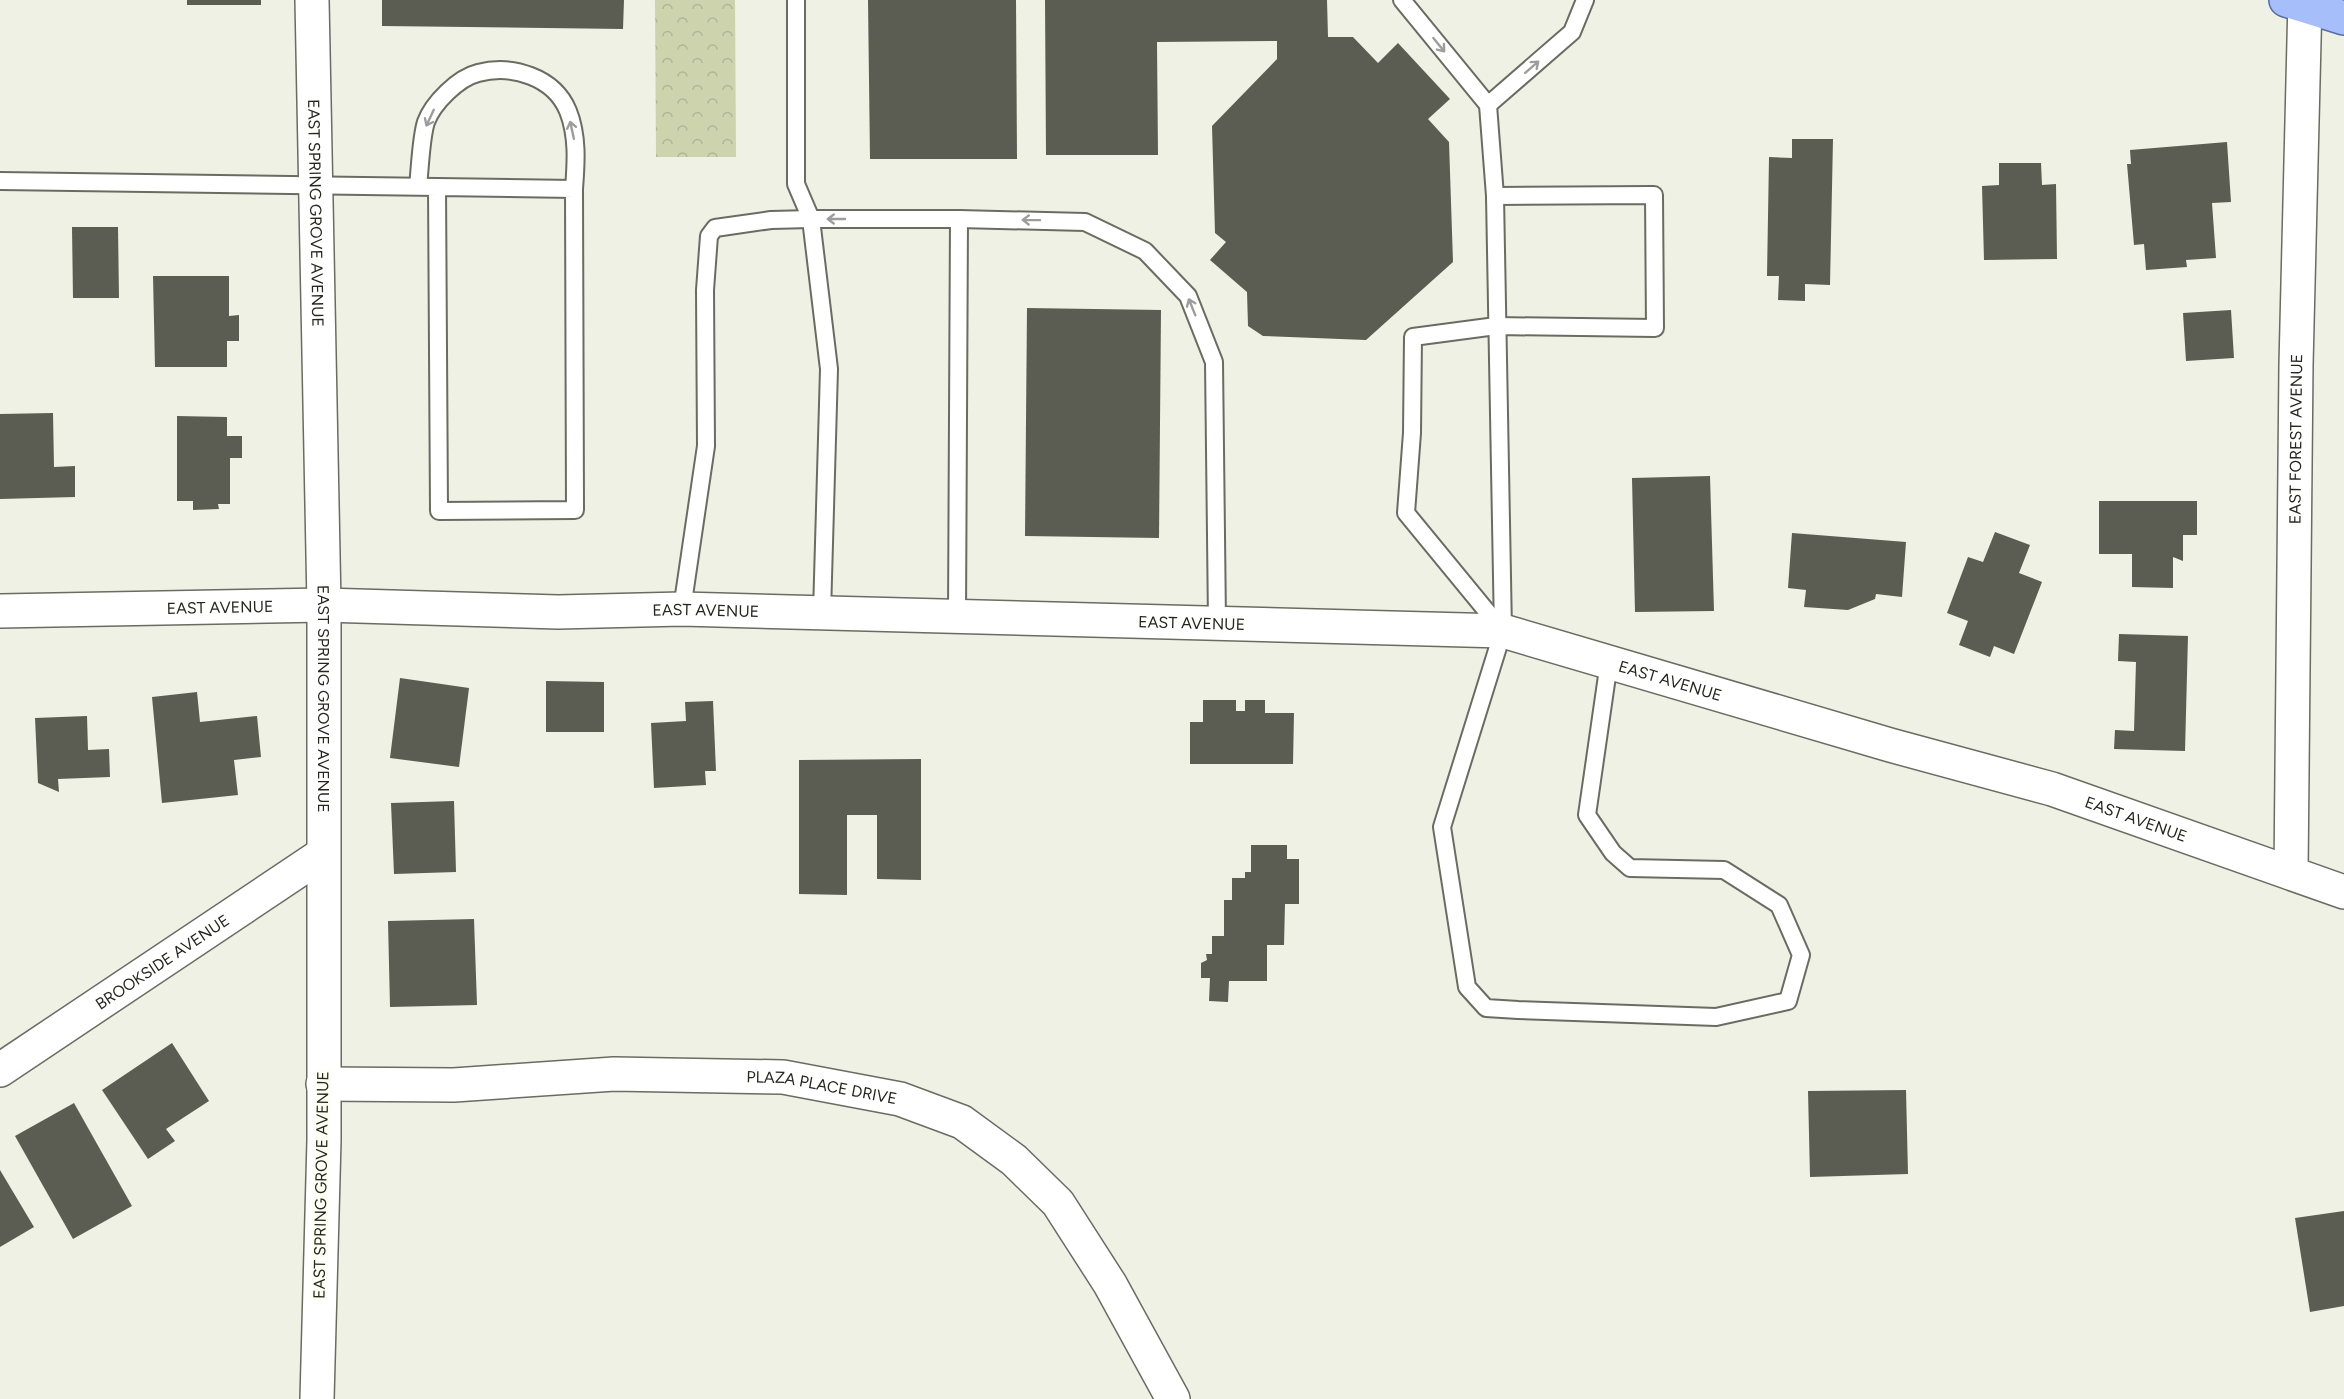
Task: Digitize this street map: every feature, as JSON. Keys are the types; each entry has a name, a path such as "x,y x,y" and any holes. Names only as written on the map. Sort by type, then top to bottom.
{"main road":[{"path":"2299,2 2344,18"}],"street":[{"name":"EAST SPRING GROVE AVENUE","path":"312,0 324,605 324,1140 317,1399"},
{"name":"EAST FOREST AVENUE","path":"2291,873 2299,2"},
{"name":"EAST AVENUE","path":"0,611 324,605 558,612 682,609 1503,630 1890,745 2052,789 2344,892"},
{"name":"BROOKSIDE AVENUE","path":"0,1070 323,854"},
{"name":"PLAZA PLACE DRIVE","path":"323,1084 454,1085 614,1074 783,1077 900,1099 962,1122 1014,1160 1058,1203 1110,1284 1173,1399"}],"lane":[{"path":"796,0 796,184 811,219 829,369 822,613"},
{"path":"1402,0 1488,105 1495,196 1503,630 1442,827 1467,987 1486,1008 1518,1010 1716,1017 1788,1001 1801,955 1779,905 1724,870 1630,868 1613,853 1587,815 1609,662"},
{"path":"1488,105 1572,32 1585,0"},
{"path":"418,186 426,123 443,95 476,73 500,70 526,74 551,87 567,110 574,135 576,160 574,189 575,510 439,511 436,187"},
{"path":"0,181 574,189"},
{"path":"1495,196 1654,195 1656,266 1655,328 1497,326 1413,337 1412,433 1406,513 1503,630"},
{"path":"682,609 706,446 705,290 709,236 715,228 735,224 811,219 1085,222 1145,251 1188,296 1214,362 1217,622"},
{"path":"957,616 959,219"}],"green space":[{"path":"655,0 735,0 736,157 656,157"}],"building":[{"path":"187,0 261,0 261,5 187,5"},
{"path":"382,0 624,0 623,29 382,26"},
{"path":"868,0 1016,0 1017,159 870,159"},
{"path":"1045,0 1327,0 1328,37 1353,37 1378,63 1398,43 1450,99 1428,119 1449,142 1453,262 1366,340 1263,336 1248,326 1247,292 1210,260 1226,242 1215,233 1212,126 1277,59 1277,41 1157,42 1158,155 1046,155"},
{"path":"1792,139 1833,139 1830,285 1805,284 1805,301 1778,300 1779,276 1767,276 1769,157 1792,158"},
{"path":"2227,142 2231,202 2212,203 2216,258 2186,260 2187,267 2146,270 2144,244 2134,245 2127,164 2131,164 2130,150"},
{"path":"1999,163 2041,163 2042,185 2056,184 2057,259 1984,260 1982,186 1999,185"},
{"path":"72,227 118,227 119,298 73,298"},
{"path":"153,276 229,276 229,316 239,315 239,341 227,341 227,367 155,367"},
{"path":"1027,308 1161,310 1159,538 1025,536"},
{"path":"2231,310 2234,358 2186,361 2183,313"},
{"path":"53,413 54,467 75,466 75,497 0,499 0,414"},
{"path":"177,416 227,417 227,436 242,436 242,458 230,458 230,504 218,504 219,509 193,510 193,501 177,501"},
{"path":"1710,476 1714,611 1635,612 1632,478"},
{"path":"2099,501 2197,501 2197,535 2183,535 2183,561 2173,557 2173,588 2132,587 2132,554 2099,554"},
{"path":"1995,532 2030,545 2019,573 2042,582 2014,654 1994,646 1990,657 1959,645 1968,621 1947,613 1968,557 1983,562"},
{"path":"1792,533 1906,542 1902,597 1876,594 1875,599 1848,610 1804,607 1806,590 1788,588"},
{"path":"2119,634 2188,636 2185,751 2114,749 2115,730 2134,731 2136,662 2118,661"},
{"path":"400,678 469,688 459,767 390,758"},
{"path":"546,681 604,682 604,732 546,732"},
{"path":"197,692 200,722 257,716 261,757 234,760 238,795 162,803 152,697"},
{"path":"1203,700 1236,700 1236,711 1245,711 1245,700 1265,700 1265,713 1294,713 1293,764 1190,764 1190,722 1203,722"},
{"path":"713,701 716,771 705,771 706,785 654,788 651,723 686,721 685,702"},
{"path":"87,716 88,750 109,749 110,777 58,779 59,792 38,783 35,718"},
{"path":"921,759 921,880 877,879 877,815 847,815 847,895 799,894 799,760"},
{"path":"454,801 456,872 394,874 391,803"},
{"path":"1251,845 1287,845 1287,859 1299,859 1299,904 1285,904 1284,945 1267,945 1267,981 1229,981 1228,1002 1209,1001 1210,978 1201,978 1201,963 1207,960 1206,954 1212,954 1212,936 1224,936 1224,900 1232,900 1232,878 1245,878 1245,872 1251,872"},
{"path":"474,919 477,1005 390,1007 388,921"},
{"path":"172,1043 209,1101 166,1129 175,1141 148,1159 102,1090"},
{"path":"1906,1090 1908,1174 1810,1177 1808,1091"},
{"path":"74,1103 132,1206 73,1239 15,1136"},
{"path":"0,1170 34,1227 0,1247"},
{"path":"2344,1211 2344,1306 2310,1312 2295,1218"}]}
